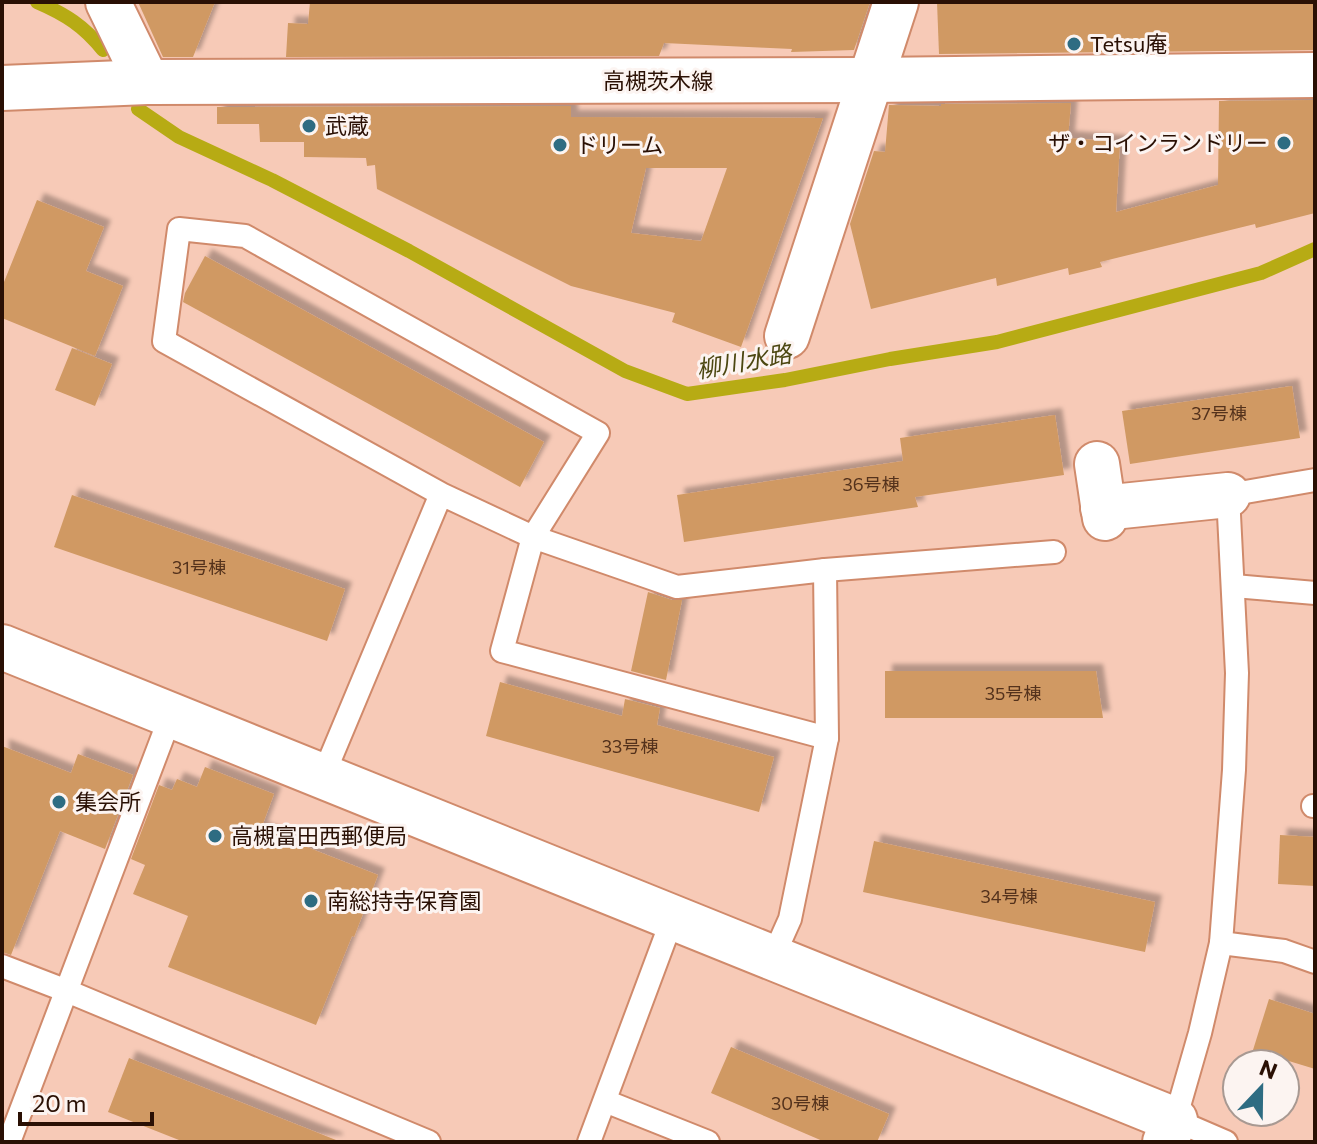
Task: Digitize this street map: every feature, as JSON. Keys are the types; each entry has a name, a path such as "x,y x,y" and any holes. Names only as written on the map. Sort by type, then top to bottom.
{"street":[{"path":"108,2 147,82"},
{"path":"787,336 896,2"},
{"name":"高槻茨木線","path":"2,88 147,82 1315,75"},
{"path":"1097,464 1104,513 1228,495"},
{"path":"2,647 773,957 1170,1131"}],"lane":[{"path":"827,738 502,651 533,537 598,433 245,236 179,229 164,341 441,494 533,537 677,587 825,570 1054,552"},
{"path":"1226,1142 1170,1131 1200,1033 1221,943 1237,687 1228,495 1315,480"},
{"path":"323,776 441,494"},
{"path":"773,957 790,919 827,738 825,570"},
{"path":"1234,586 1315,593"},
{"path":"9,1142 171,715"},
{"path":"589,1142 673,917"},
{"path":"1221,943 1315,952"},
{"path":"1284,951 1315,962"},
{"path":"2,966 429,1142"},
{"path":"605,1101 708,1142"}],"building":[{"path":"138,2 215,2 193,57 163,57"},
{"path":"310,2 870,2 854,50 791,52 792,49 664,43 659,56 286,57 288,23 308,24"},
{"path":"937,2 1315,2 1315,50 939,54"},
{"path":"1315,100 1315,213 1256,228 1255,224 1100,262 1102,267 1069,275 1068,268 997,286 996,278 871,309 850,224 874,151 885,152 889,105 1071,103 1068,138 1120,142 1116,212 1218,185 1219,101"},
{"path":"571,106 571,117 823,118 741,347 672,322 675,313 571,286 377,189 375,165 367,166 366,158 304,157 304,142 260,142 259,124 217,124 217,107","holes":["646,168 727,168 701,241 631,233"]},
{"path":"37,200 104,227 86,271 123,286 95,356 2,318 2,287"},
{"path":"205,256 544,442 520,487 183,302"},
{"path":"72,348 112,364 95,406 55,390"},
{"path":"1292,386 1300,438 1130,464 1122,411"},
{"path":"1055,415 1064,475 915,497 918,507 684,542 677,495 903,461 900,438"},
{"path":"72,495 345,589 327,641 54,547"},
{"path":"648,592 682,600 666,680 631,671"},
{"path":"885,671 1096,671 1103,718 885,718"},
{"path":"500,682 622,716 625,699 660,708 657,725 774,757 759,812 486,736"},
{"name":"集会所","path":"2,746 71,773 78,754 133,775 105,849 60,831 11,955 2,952"},
{"path":"205,767 274,794 261,829 378,875 316,1025 168,967 188,916 133,894 145,865 131,859 159,785 172,790 177,779 197,787"},
{"path":"1280,835 1315,837 1315,886 1278,884"},
{"path":"874,841 1155,902 1145,952 863,892"},
{"path":"1269,999 1315,1014 1315,1069 1301,1065 1301,1048 1254,1048"},
{"path":"731,1047 889,1114 877,1142 825,1142 711,1093"},
{"path":"129,1058 336,1142 184,1142 108,1112"}],"waterway":[{"name":"柳川水路","path":"37,2 73,22 103,50"},
{"name":"柳川水路","path":"138,109 179,137 272,180 409,251 625,371 687,394 785,380 997,342 1261,273 1315,249"}],"place":[{"name":"Tetsu庵","path":"1074,44"},
{"name":"武蔵","path":"309,126"},
{"name":"ザ・コインランドリー","path":"1284,143"},
{"name":"ドリーム","path":"560,145"},
{"name":"集会所","path":"59,802"},
{"name":"高槻富田西郵便局","path":"215,836"},
{"name":"南総持寺保育園","path":"311,901"}]}
